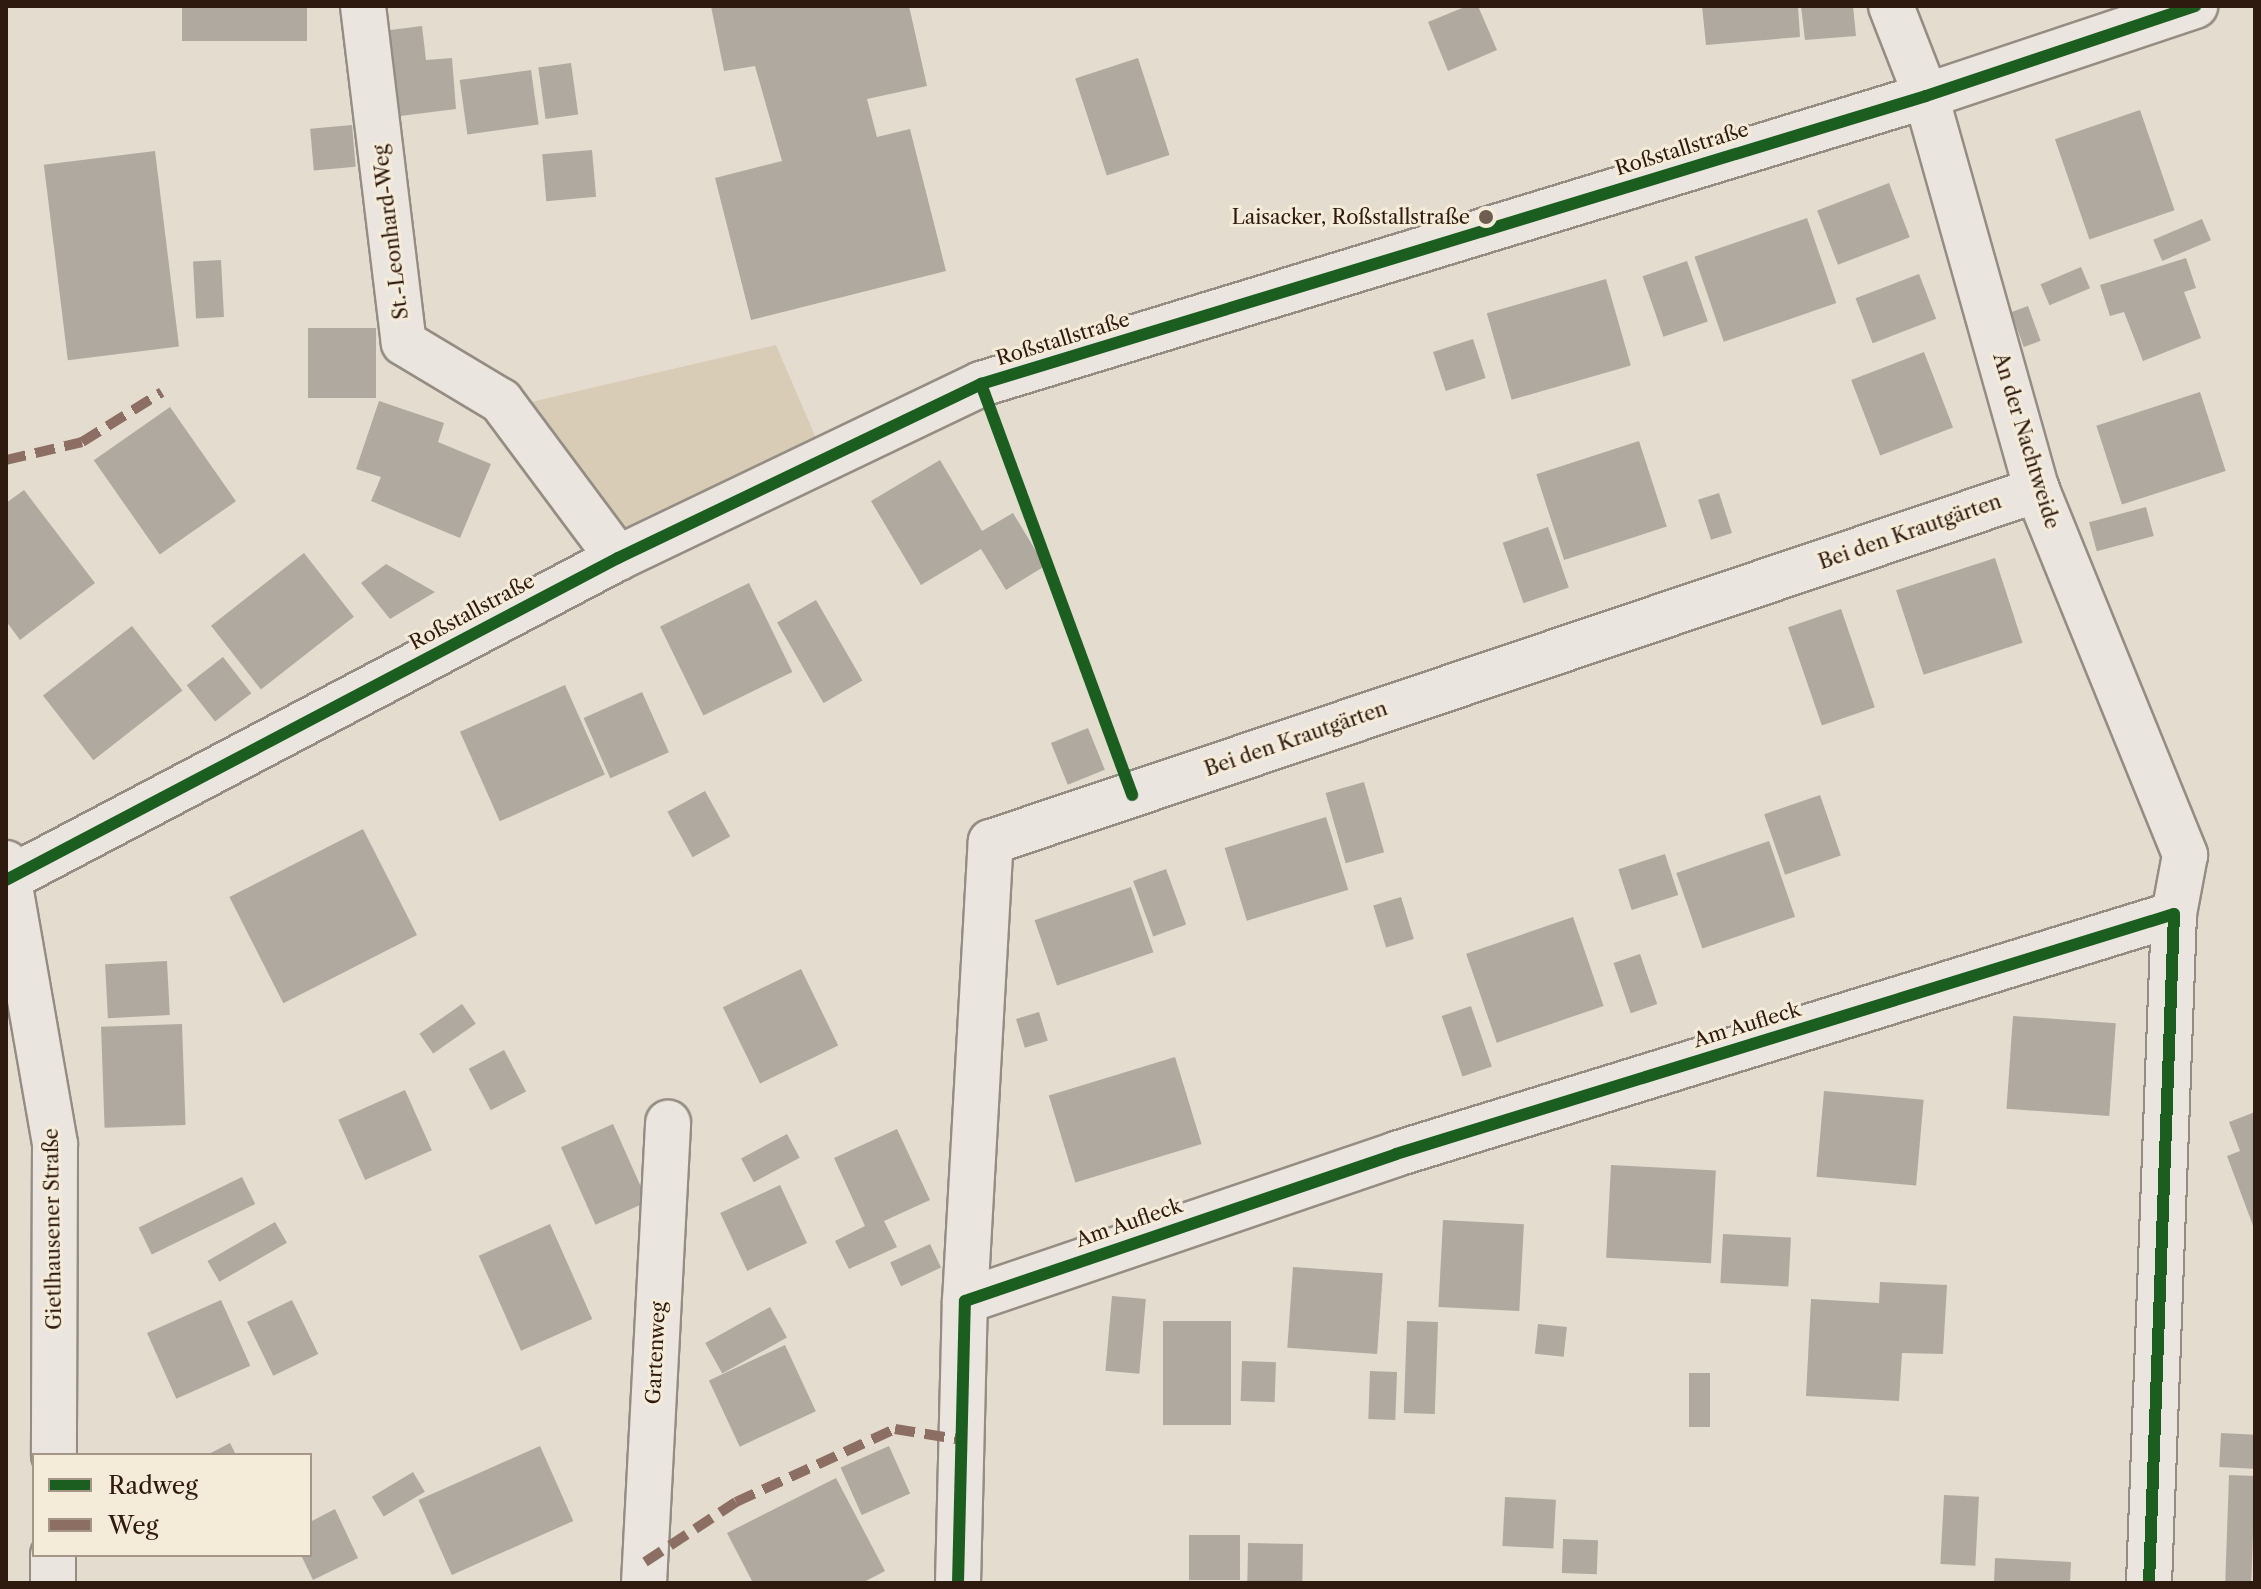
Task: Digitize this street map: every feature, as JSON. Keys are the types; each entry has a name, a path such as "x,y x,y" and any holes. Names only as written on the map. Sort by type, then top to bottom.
{"street":[{"name":"St.-Leonhard-Weg","path":"363,6 404,343 501,401 618,558"},
{"name":"An der Nachtweide","path":"1891,6 1926,96 2037,490 2185,855 2174,914"},
{"name":"Roßstallstraße","path":"8,874 618,558 981,384 1926,96 2195,6"},
{"name":"Bei den Krautgärten","path":"965,1301 991,842 2037,490"},
{"name":"Gietlhausener Straße","path":"8,874 55,1144 54,1453"},
{"name":"Am Aufleck","path":"965,1301 1396,1154 2174,914"},
{"path":"2149,1583 2174,914"},
{"name":"Gartenweg","path":"644,1583 668,1123"},
{"path":"958,1583 965,1301"},
{"path":"53,1557 53,1583"}],"shaded area":[{"path":"776,345 819,445 621,542 518,405"}],"building":[{"path":"182,6 307,6 307,41 182,41"},
{"path":"711,6 909,6 927,86 867,99 877,137 910,129 946,271 751,320 715,178 782,161 755,66 724,71"},
{"path":"1467,6 1478,6 1497,50 1448,71 1428,22"},
{"path":"1702,6 1798,6 1800,37 1706,45"},
{"path":"1801,6 1853,6 1856,36 1805,40"},
{"path":"422,26 426,60 452,58 456,109 392,117 382,31"},
{"path":"1138,58 1170,155 1107,175 1075,78"},
{"path":"571,63 578,114 546,119 538,68"},
{"path":"531,70 539,124 467,134 460,80"},
{"path":"2140,110 2175,210 2089,240 2055,139"},
{"path":"352,125 356,167 314,171 310,129"},
{"path":"592,150 596,197 546,201 542,154"},
{"path":"155,151 179,347 68,360 44,165"},
{"path":"1889,183 1910,237 1838,265 1817,211"},
{"path":"1807,218 1836,303 1724,342 1694,257"},
{"path":"2202,219 2211,240 2162,261 2153,240"},
{"path":"2186,258 2196,288 2184,292 2201,338 2143,361 2124,312 2110,316 2100,285"},
{"path":"221,260 224,317 196,318 193,261"},
{"path":"1687,261 1708,322 1663,337 1643,276"},
{"path":"2081,267 2090,288 2049,305 2040,284"},
{"path":"1919,274 1936,319 1873,343 1856,298"},
{"path":"1606,279 1631,366 1512,400 1487,313"},
{"path":"2028,306 2041,341 2024,347 2011,312"},
{"path":"308,328 376,328 376,398 308,398"},
{"path":"1473,339 1486,378 1446,391 1433,352"},
{"path":"1924,352 1953,428 1880,456 1851,380"},
{"path":"2200,392 2226,471 2122,505 2096,426"},
{"path":"379,401 444,423 438,442 491,464 460,538 371,501 381,477 356,469"},
{"path":"170,407 236,501 160,555 94,460"},
{"path":"1639,441 1667,527 1564,560 1536,474"},
{"path":"940,460 982,531 1013,513 1045,566 1006,590 981,549 921,585 871,501"},
{"path":"24,490 95,583 20,640 6,621 6,503"},
{"path":"1719,493 1732,533 1711,540 1698,500"},
{"path":"2146,507 2154,536 2097,551 2089,522"},
{"path":"1548,527 1569,588 1523,603 1503,543"},
{"path":"304,553 354,617 261,689 211,626"},
{"path":"1995,558 2023,643 1924,675 1896,590"},
{"path":"386,564 435,592 390,619 361,583"},
{"path":"749,583 792,672 703,715 660,626"},
{"path":"816,600 862,681 824,703 777,622"},
{"path":"1841,609 1875,707 1822,726 1788,627"},
{"path":"132,626 182,691 93,760 43,696"},
{"path":"223,657 251,693 215,722 187,685"},
{"path":"565,685 605,775 500,821 460,732"},
{"path":"642,692 669,752 610,778 584,718"},
{"path":"1088,728 1105,770 1068,785 1051,743"},
{"path":"1364,782 1384,852 1346,863 1326,793"},
{"path":"705,791 730,836 693,857 667,812"},
{"path":"1820,795 1841,856 1785,875 1764,814"},
{"path":"1326,817 1348,890 1247,921 1225,848"},
{"path":"363,829 417,935 283,1003 229,897"},
{"path":"1769,841 1795,917 1702,949 1676,873"},
{"path":"1665,854 1678,895 1632,910 1618,869"},
{"path":"1166,869 1186,924 1153,936 1133,881"},
{"path":"1131,887 1153,952 1057,985 1035,920"},
{"path":"1401,897 1414,939 1386,948 1373,905"},
{"path":"1573,917 1604,1006 1497,1043 1466,954"},
{"path":"1640,954 1657,1004 1631,1013 1614,963"},
{"path":"167,961 170,1015 108,1018 105,964"},
{"path":"801,969 838,1045 760,1084 723,1007"},
{"path":"462,1004 476,1024 433,1053 419,1034"},
{"path":"1471,1006 1492,1067 1463,1077 1442,1016"},
{"path":"1039,1012 1048,1041 1025,1048 1016,1019"},
{"path":"2013,1016 2116,1023 2109,1116 2007,1109"},
{"path":"182,1024 186,1125 105,1128 101,1027"},
{"path":"504,1050 526,1091 491,1110 469,1069"},
{"path":"1175,1057 1202,1144 1075,1183 1049,1096"},
{"path":"405,1090 432,1150 365,1180 338,1120"},
{"path":"1824,1091 1924,1100 1916,1185 1817,1177"},
{"path":"2255,1112 2255,1231 2227,1156 2240,1151 2229,1122"},
{"path":"613,1124 648,1202 596,1225 561,1147"},
{"path":"897,1129 930,1200 884,1221 897,1247 849,1269 835,1241 865,1226 834,1158"},
{"path":"787,1134 800,1158 754,1182 741,1158"},
{"path":"1611,1165 1716,1170 1711,1263 1606,1258"},
{"path":"242,1177 255,1204 152,1254 139,1227"},
{"path":"780,1185 807,1243 747,1271 720,1213"},
{"path":"1443,1220 1524,1224 1519,1311 1438,1307"},
{"path":"275,1222 287,1243 219,1282 207,1261"},
{"path":"550,1224 592,1319 521,1351 479,1256"},
{"path":"1723,1234 1791,1238 1788,1286 1720,1283"},
{"path":"930,1244 941,1268 901,1286 890,1263"},
{"path":"1293,1267 1383,1273 1377,1354 1287,1348"},
{"path":"1880,1282 1947,1285 1943,1354 1902,1353 1899,1401 1806,1396 1811,1299 1879,1303"},
{"path":"1112,1296 1146,1299 1139,1374 1105,1371"},
{"path":"221,1300 250,1366 176,1399 147,1333"},
{"path":"292,1300 318,1354 273,1376 247,1322"},
{"path":"770,1307 787,1338 722,1373 705,1343"},
{"path":"1163,1321 1231,1321 1231,1425 1163,1425"},
{"path":"1407,1321 1438,1322 1435,1414 1404,1413"},
{"path":"1538,1324 1567,1327 1564,1357 1535,1354"},
{"path":"785,1345 816,1411 740,1447 709,1380"},
{"path":"1242,1361 1276,1362 1275,1402 1241,1401"},
{"path":"1370,1371 1397,1372 1395,1420 1368,1419"},
{"path":"1689,1373 1710,1373 1710,1427 1689,1427"},
{"path":"2221,1433 2255,1435 2253,1469 2219,1467"},
{"path":"230,1443 235,1453 211,1453"},
{"path":"540,1446 573,1521 452,1575 418,1500"},
{"path":"889,1446 910,1494 862,1515 841,1468"},
{"path":"413,1472 425,1492 384,1516 372,1497"},
{"path":"2229,1475 2255,1476 2251,1583 2225,1583"},
{"path":"836,1478 885,1571 862,1583 753,1583 727,1533"},
{"path":"1944,1495 1979,1497 1975,1566 1940,1564"},
{"path":"1505,1497 1556,1500 1553,1549 1502,1546"},
{"path":"335,1509 358,1558 313,1580 302,1557 312,1557 312,1521"},
{"path":"1189,1535 1240,1535 1240,1580 1189,1580"},
{"path":"1563,1539 1598,1540 1597,1574 1562,1573"},
{"path":"1248,1543 1303,1544 1302,1583 1247,1583"},
{"path":"1995,1558 2071,1562 2070,1583 1994,1583"}],"marked path":[{"path":"6,460 82,442 162,392"},
{"path":"645,1562 736,1502 895,1429 963,1440"}],"cycle path":[{"path":"6,880 618,558 981,384 1926,96 2195,6"},
{"path":"981,384 1132,795"},
{"path":"958,1583 965,1301 1396,1154 2174,914 2149,1583"}],"place":[{"name":"Laisacker, Roßstallstraße","path":"1486,217"}]}
